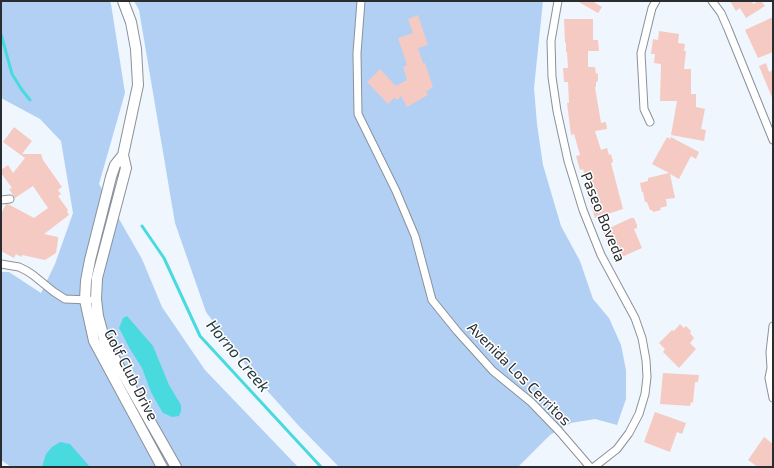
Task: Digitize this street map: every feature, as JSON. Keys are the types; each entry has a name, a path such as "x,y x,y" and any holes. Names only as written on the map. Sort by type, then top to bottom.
{"street":[{"name":"Golf Club Drive","path":"123,1 131,22 136,49 138,85 123,155 126,168 97,278 96,299 98,316 105,342 176,467"},
{"name":"Avenida Los Cerritos","path":"361,1 357,53 358,114 396,191 415,236 432,300 457,331 493,371 530,402 590,467"},
{"name":"Paseo Boveda","path":"558,1 551,41 552,77 557,111 568,161 601,255 636,320 642,338 646,360 646,388 639,414 629,433 617,449 594,467"},
{"path":"650,122 644,109 641,53 652,8 656,1"},
{"path":"712,1 728,29 773,140"},
{"name":"Golf Club Drive","path":"123,155 115,165 111,177 90,260 86,281 85,300 94,341 162,467"},
{"path":"1,200 10,199"},
{"path":"1,264 27,271 65,299 96,299"},
{"path":"773,326 770,352 772,369 769,378 773,398"}],"shaded area":[{"path":"1,1 110,1 125,93 99,184 142,259 162,307 205,370 298,467 11,467 1,460 1,272 9,272 41,293 55,264 73,213 61,141 40,119 1,98"},
{"path":"134,1 543,1 534,88 543,165 561,226 580,261 593,299 609,318 621,345 626,370 626,399 617,425 595,419 571,423 550,435 518,467 339,467 298,425 254,376 206,312 175,223 139,10"}],"water":[{"path":"127,316 153,346 169,385 181,405 179,416 172,417 163,413 151,392 142,368 119,328 123,318"},
{"path":"60,442 70,444 90,467 42,467 46,454 52,447"}],"building":[{"path":"577,1 592,1 602,7 598,13"},
{"path":"730,1 752,1 753,4 761,1 765,6 746,18 740,8 736,11"},
{"path":"418,15 428,45 418,48 433,87 426,92 428,95 407,107 401,96 397,100 394,98 388,104 367,82 380,69 396,86 407,80 403,67 407,65 398,38 413,33 408,19"},
{"path":"773,17 773,52 758,58 745,30"},
{"path":"564,19 593,19 593,40 598,40 599,51 588,51 588,67 595,67 596,74 598,73 598,81 596,82 595,87 601,123 606,122 607,129 595,131 601,150 607,148 609,155 611,154 613,162 611,163 623,209 595,218 586,189 588,188 583,169 580,170 576,156 580,155 574,134 571,135 567,103 569,103 568,82 564,82 563,68 568,68"},
{"path":"659,31 679,34 678,43 685,44 684,51 686,51 684,69 691,69 691,94 696,94 696,107 705,109 701,129 706,130 704,141 671,135 677,101 660,101 661,64 654,63 655,54 651,54 653,39 658,40"},
{"path":"766,63 769,72 773,70 773,100 759,66"},
{"path":"14,127 32,141 22,154 41,154 43,160 62,187 58,190 61,194 58,196 68,210 69,215 44,234 58,237 56,253 45,260 22,255 21,257 16,254 14,258 1,251 1,214 6,204 34,218 48,208 33,186 15,198 9,189 12,188 1,173 1,170 8,165 13,173 25,158 3,142"},
{"path":"667,137 670,139 671,137 699,152 696,159 691,156 679,179 670,174 675,198 666,199 667,206 660,208 661,210 653,212 650,210 647,202 645,202 640,183 648,181 648,178 669,173 652,164"},
{"path":"634,218 637,225 637,228 634,229 642,248 615,260 603,231"},
{"path":"680,324 684,328 686,326 691,331 690,333 694,338 690,343 696,349 679,368 663,352 665,349 659,343"},
{"path":"663,373 699,375 698,382 695,382 693,403 691,402 690,406 660,404"},
{"path":"655,412 686,423 682,434 677,432 670,452 644,442"},
{"path":"764,437 773,444 773,467 758,467 748,460"}],"waterway":[{"name":"Horno Creek","path":"1,34 12,74 30,100"},
{"name":"Horno Creek","path":"142,226 164,258 200,336 321,467"}]}
